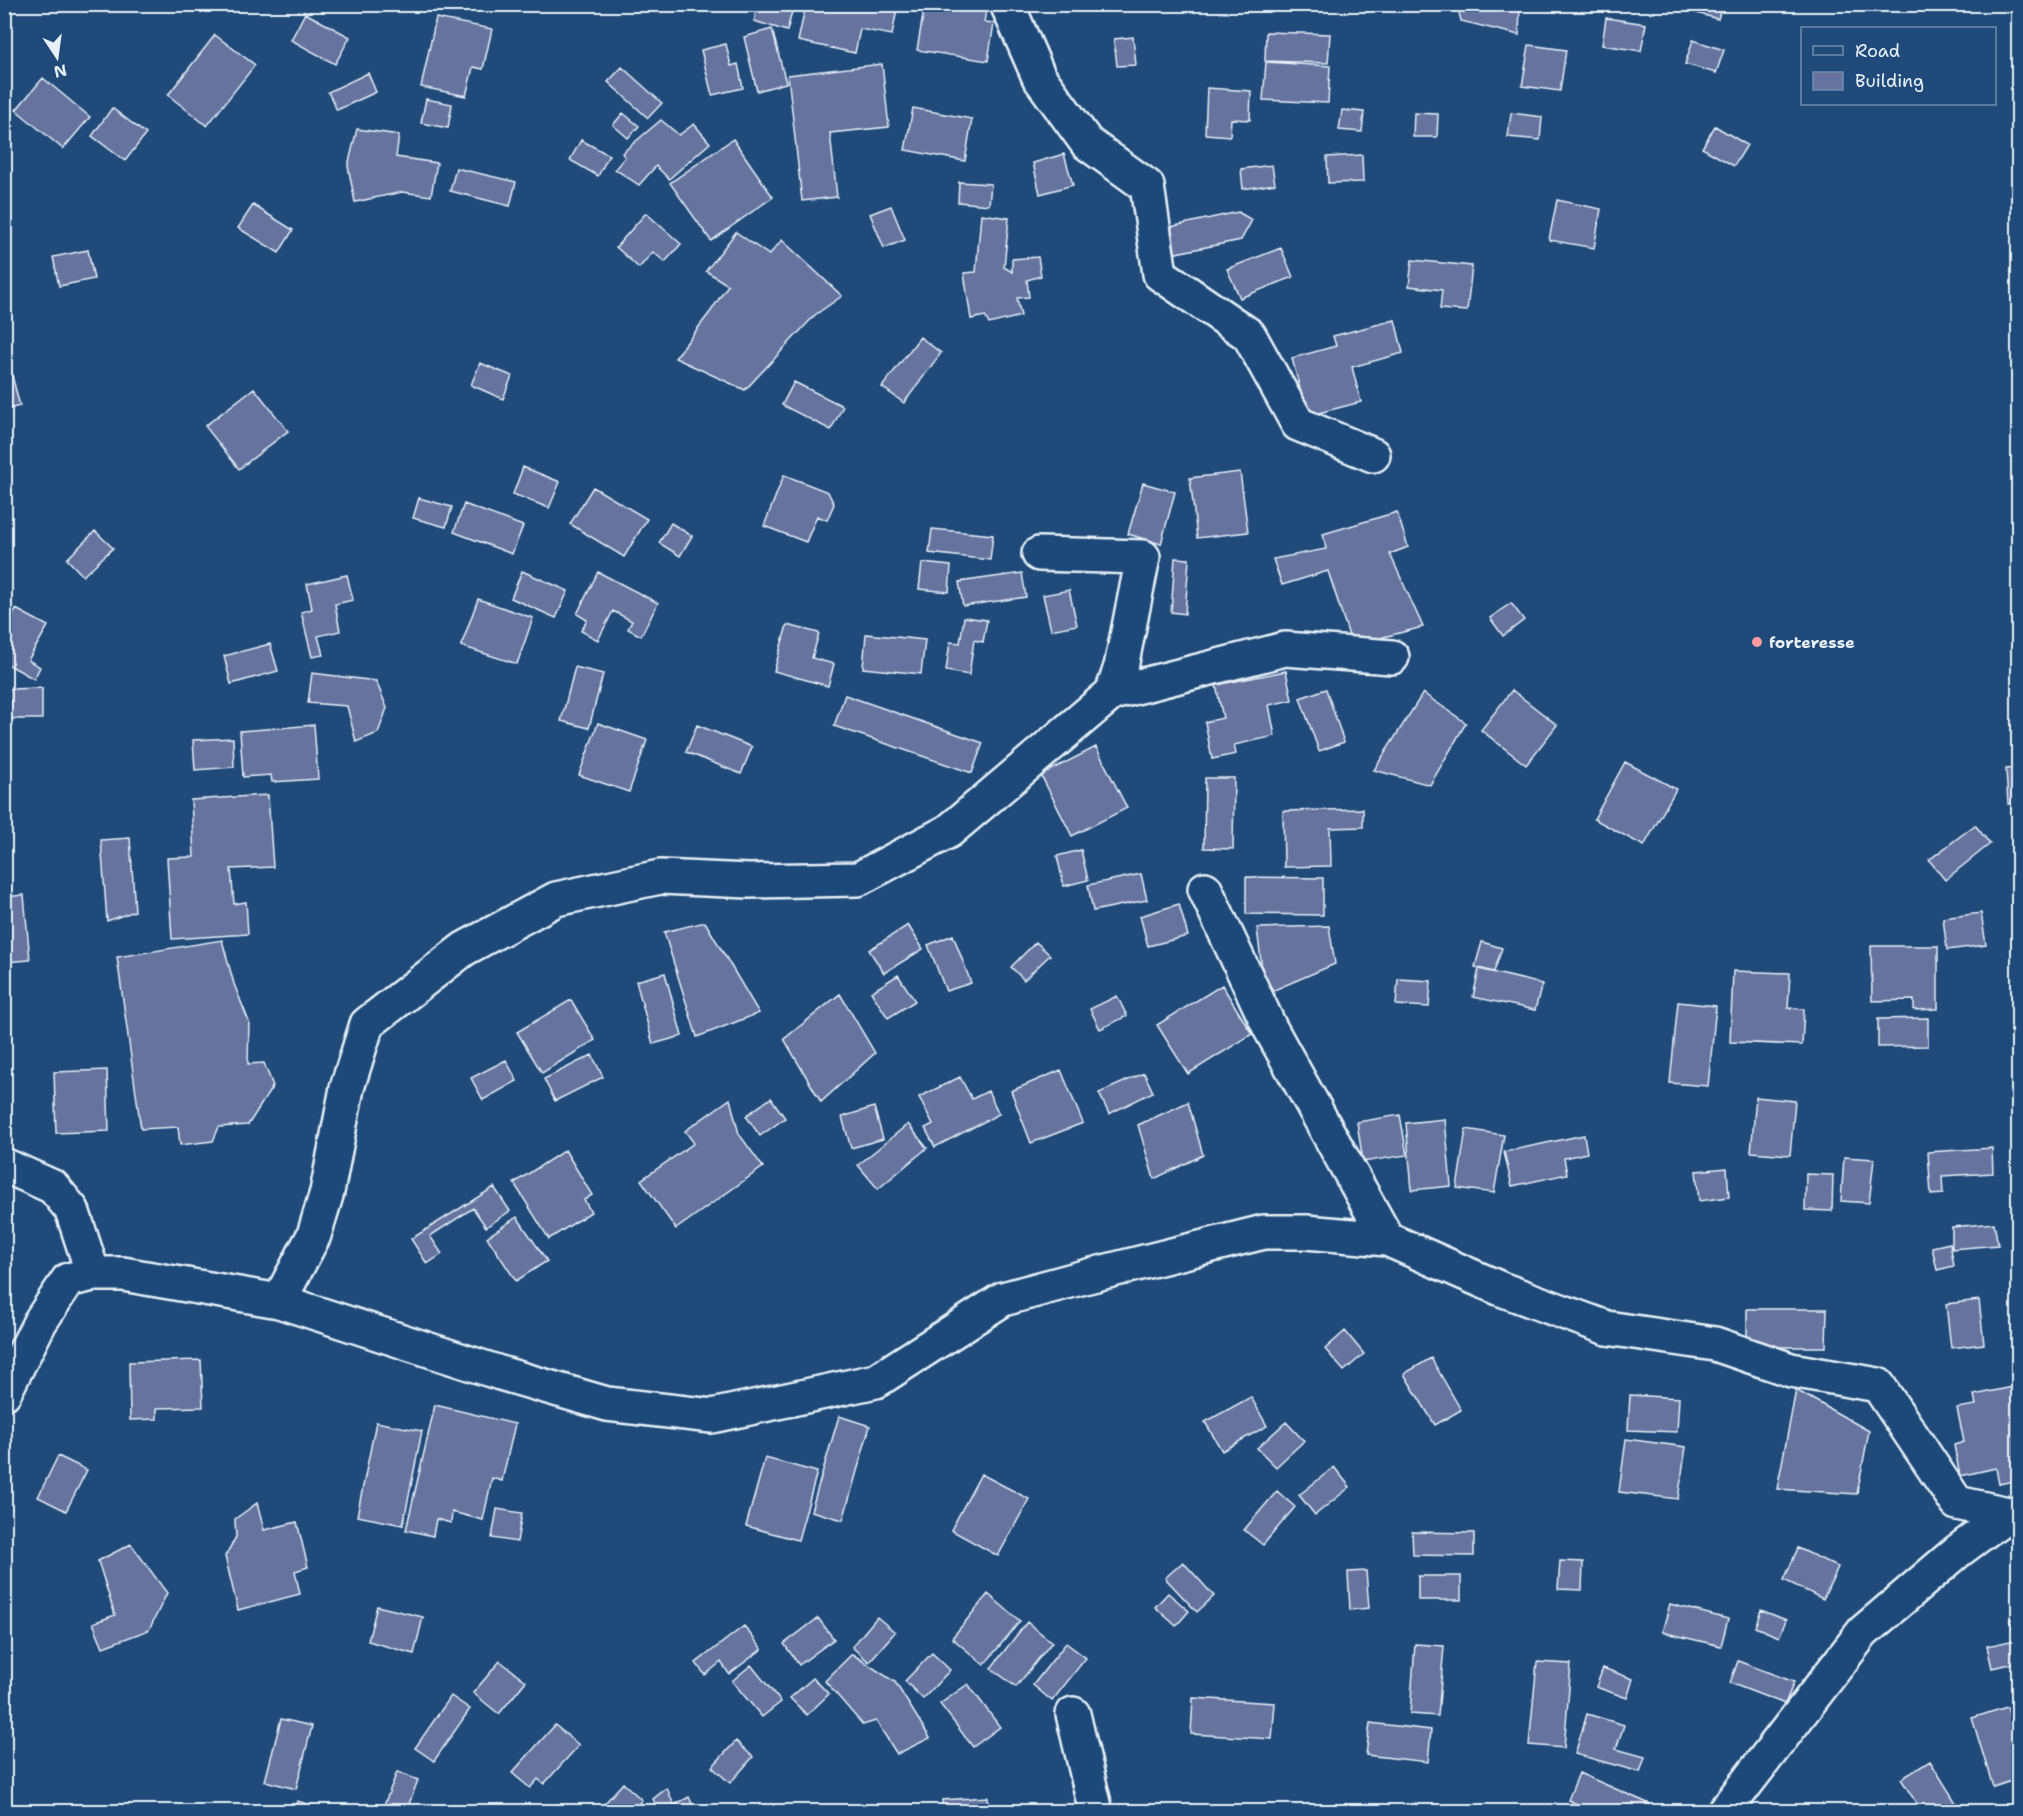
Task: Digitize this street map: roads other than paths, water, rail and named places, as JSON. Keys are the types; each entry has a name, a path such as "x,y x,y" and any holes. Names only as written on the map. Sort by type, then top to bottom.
{"street":[{"path":"1007,4 1039,77 1087,143 1147,186 1160,274 1249,335 1298,424 1373,455"},
{"path":"1040,554 1143,557 1121,667 1112,693"},
{"path":"279,1301 314,1235 327,1192 347,1088 367,1024 464,948 556,899 660,877 749,881 858,879 949,831 1112,693 1285,649 1392,657"},
{"path":"1205,889 1270,1028 1387,1239"},
{"path":"4,1165 54,1187 72,1210 93,1274"},
{"path":"4,1393 40,1322 68,1280 93,1274 123,1274 279,1301 500,1373 607,1404 712,1416 876,1381 1003,1299 1264,1232 1306,1232 1387,1239 1502,1289 1606,1328 1715,1344 1791,1370 1878,1385 1957,1503 2014,1513"},
{"path":"1724,1812 1863,1632 1958,1551 2014,1513"},
{"path":"1073,1714 1096,1812"}],"place":[{"name":"forteresse","path":"1757,642"}]}
